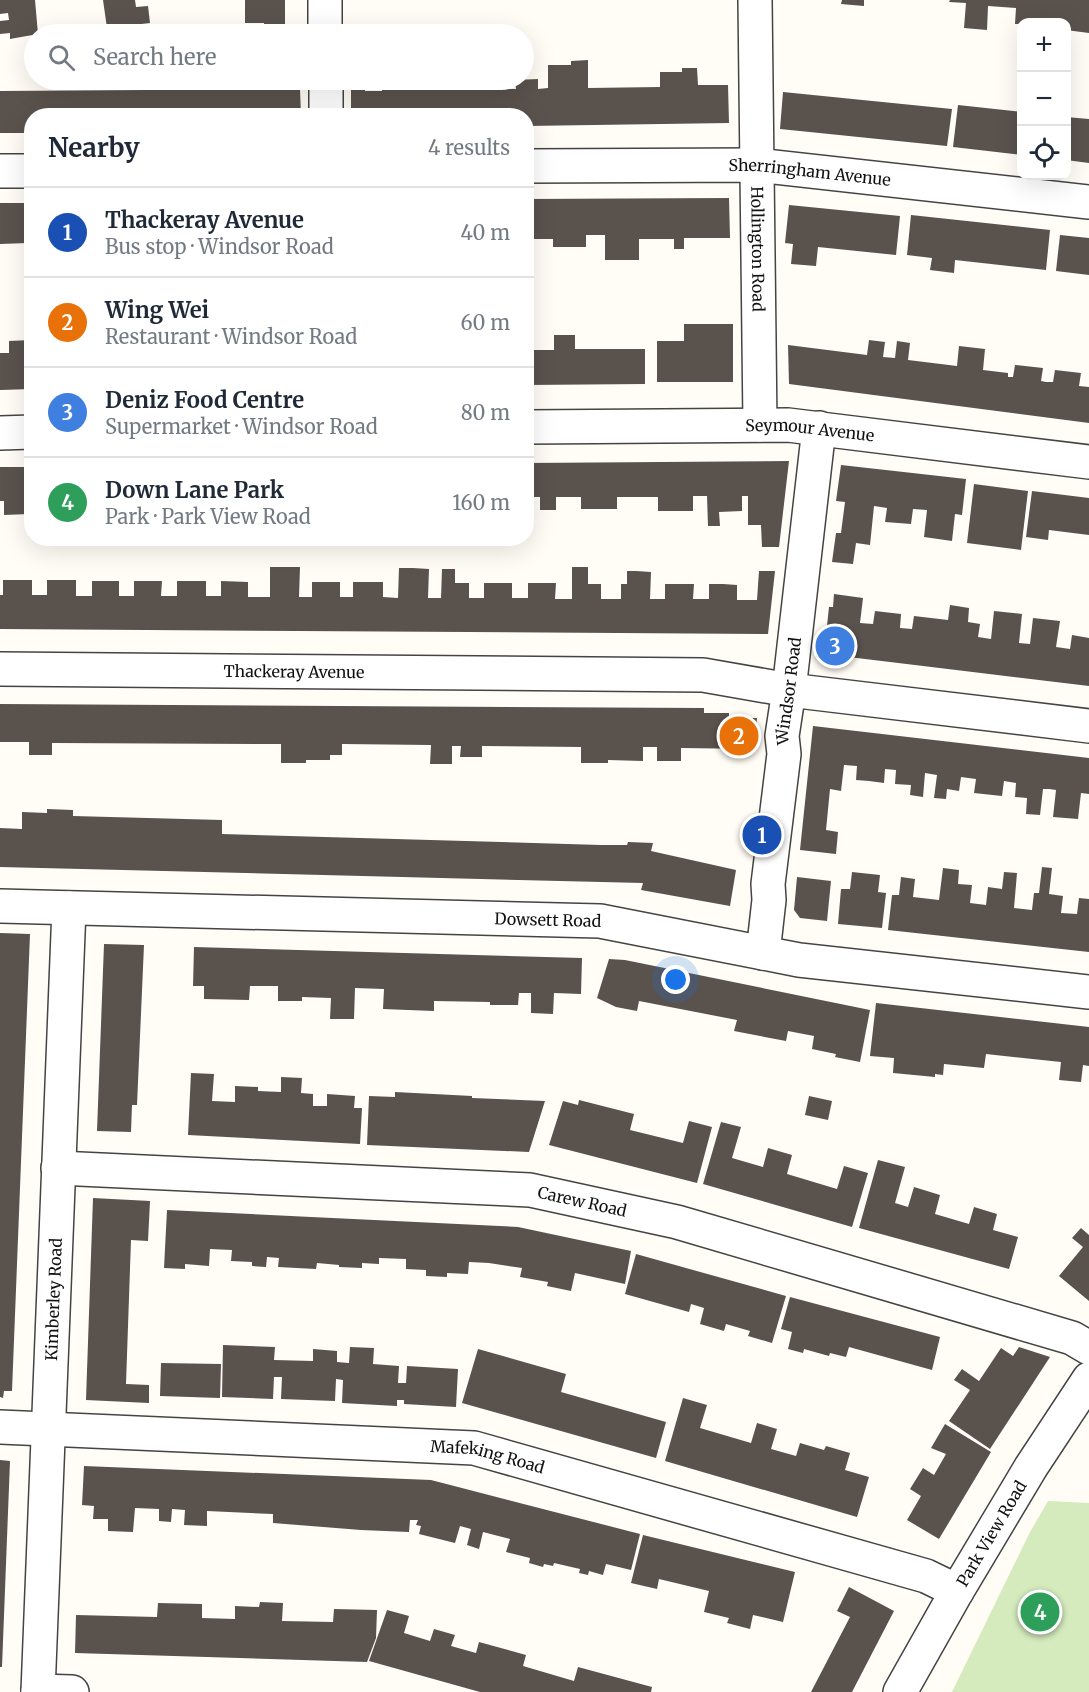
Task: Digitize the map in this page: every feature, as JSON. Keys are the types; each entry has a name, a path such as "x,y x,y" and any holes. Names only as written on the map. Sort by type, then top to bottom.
{"street":[{"path":"325,0 325,24"},
{"name":"Hollington Road","path":"755,0 760,425"},
{"path":"326,90 326,108"},
{"name":"Sherringham Avenue","path":"534,166 757,165 1089,202"},
{"path":"0,171 24,171"},
{"name":"Seymour Avenue","path":"534,428 760,425 819,428 1089,462"},
{"name":"Windsor Road","path":"764,953 769,900 768,884 784,754 782,736 819,428"},
{"path":"0,433 24,432"},
{"name":"Thackeray Avenue","path":"0,669 692,674 722,677 789,690 1089,726"},
{"name":"Dowsett Road","path":"0,906 600,921 799,960 1089,992"},
{"name":"Kimberley Road","path":"38,1691 69,908"},
{"name":"Carew Road","path":"58,1168 530,1190 677,1222 1072,1338 1089,1348"},
{"name":"Park View Road","path":"900,1692 1041,1450 1089,1379"},
{"name":"Mafeking Road","path":"0,1427 474,1448 926,1576 957,1592"},
{"path":"38,1691 72,1692"}],"green space":[{"path":"1048,1501 1089,1503 1089,1692 952,1692 1030,1532"}],"building":[{"path":"0,0 35,0 37,24 24,24 24,36 10,39 10,33 0,34 0,21 9,20 8,13 0,14"},
{"path":"103,0 135,0 136,7 148,6 150,23 106,24"},
{"path":"245,0 285,0 285,24 245,23"},
{"path":"842,0 864,0 864,6 841,4"},
{"path":"950,0 1089,0 1089,33 1071,31 1071,18 1017,18 1017,24 1015,24 1016,8 988,6 987,30 964,28 966,3 949,2"},
{"path":"588,60 588,88 660,87 660,72 682,72 682,68 697,68 698,85 728,85 729,123 534,126 534,108 351,108 351,90 534,90 534,79 538,79 538,89 548,88 548,65 571,65 571,61"},
{"path":"300,90 301,108 24,108 24,133 0,133 0,91"},
{"path":"783,92 952,109 947,146 780,129"},
{"path":"958,105 1017,111 1017,154 953,147"},
{"path":"1071,117 1089,119 1089,163 1071,161"},
{"path":"729,198 730,238 684,238 684,249 674,249 674,239 639,239 639,260 605,260 605,235 586,235 586,247 553,247 553,239 534,239 534,199"},
{"path":"0,203 24,203 24,243 0,244"},
{"path":"789,205 900,216 896,255 818,247 816,266 791,264 793,244 785,243"},
{"path":"911,215 1050,230 1046,270 955,260 954,273 930,270 932,258 907,255"},
{"path":"1060,235 1089,238 1089,275 1056,271"},
{"path":"684,324 733,324 733,382 657,382 657,341 684,341"},
{"path":"554,335 575,335 575,349 645,349 645,384 534,385 534,350 554,350"},
{"path":"24,340 24,389 0,390 0,353 9,353 9,341"},
{"path":"869,340 885,342 883,357 895,358 897,341 910,343 908,360 957,366 959,346 985,349 983,370 1008,373 1008,377 1013,377 1015,365 1043,368 1041,381 1046,382 1053,382 1055,370 1081,373 1079,386 1089,387 1089,423 789,384 788,345 867,355"},
{"path":"789,461 779,547 762,547 761,525 748,525 748,496 742,496 742,511 719,512 720,526 708,526 707,496 693,496 693,511 658,511 658,497 617,497 617,509 581,509 581,497 556,497 556,510 540,510 540,497 534,497 534,463"},
{"path":"841,465 966,479 962,515 955,514 952,541 924,537 927,510 913,509 911,524 885,522 887,508 874,506 870,545 856,543 853,564 832,562 836,533 841,533 845,502 836,501"},
{"path":"0,467 24,467 24,514 4,515 4,501 0,501"},
{"path":"974,484 1028,491 1021,550 967,543"},
{"path":"1032,491 1089,498 1089,535 1049,530 1048,540 1026,537"},
{"path":"270,567 300,567 299,597 312,597 312,582 340,582 340,597 353,597 353,582 383,582 383,597 398,598 399,568 429,569 428,598 441,598 442,569 455,569 455,583 469,583 469,598 484,598 484,583 512,583 512,598 528,598 528,583 556,583 555,599 572,599 572,567 588,567 588,584 601,584 601,599 621,599 621,584 627,584 627,571 636,571 651,572 650,599 665,599 665,584 694,584 693,599 709,599 709,584 723,584 737,585 737,600 757,600 759,571 775,571 768,634 0,629 0,595 3,595 3,580 32,580 32,595 47,595 47,580 76,580 76,596 92,596 92,581 119,581 119,596 134,596 134,581 162,581 161,596 177,596 177,581 206,581 206,596 221,596 221,581 248,582 248,597 270,597"},
{"path":"834,594 863,598 860,623 873,624 875,611 901,614 900,628 912,629 914,616 948,620 950,605 969,608 968,622 980,624 978,637 991,639 994,611 1022,614 1019,643 1030,644 1033,618 1060,621 1056,647 1070,649 1072,635 1089,638 1089,686 824,654 829,607 833,607"},
{"path":"0,704 704,708 704,713 729,713 729,718 757,718 754,749 681,748 681,761 657,761 657,747 643,747 643,761 608,760 608,763 581,763 581,747 482,746 482,757 460,757 461,746 452,746 452,764 430,764 431,745 342,744 342,755 330,755 330,760 281,763 281,744 52,743 52,755 29,755 29,742 0,742"},
{"path":"813,726 1089,758 1089,794 1081,793 1078,819 1053,817 1056,790 1049,789 1043,789 1040,815 1026,814 1027,798 1015,797 1016,783 1004,781 1002,796 974,793 976,779 961,777 959,791 947,789 946,799 934,798 937,775 925,773 923,797 910,795 911,785 895,784 896,770 885,769 884,783 856,780 857,766 844,765 841,791 830,789 826,830 838,832 836,854 800,850"},
{"path":"47,809 73,810 73,816 222,820 222,834 601,845 627,845 628,842 653,843 651,851 736,870 730,906 641,890 643,883 0,867 0,828 22,829 22,812 47,813"},
{"path":"1042,867 1052,868 1049,894 1063,896 1061,913 1077,914 1079,898 1089,899 1089,952 888,930 892,895 899,895 901,877 915,879 913,897 939,900 943,868 959,870 958,884 972,885 970,903 986,905 988,887 1002,889 1004,872 1017,873 1014,908 1032,910 1034,893 1039,893"},
{"path":"852,872 880,875 878,892 886,893 882,928 838,924 841,889 850,889"},
{"path":"797,877 831,881 827,921 800,918 794,910"},
{"path":"0,933 30,934 12,1391 4,1391 3,1398 0,1397"},
{"path":"104,944 144,945 137,1105 132,1105 131,1132 97,1131"},
{"path":"194,947 582,958 581,994 554,993 553,1014 531,1013 531,993 519,993 518,1005 434,1001 434,1011 383,1009 384,989 355,988 354,1019 330,1019 331,998 302,997 302,1001 278,1001 278,986 250,986 249,1000 204,999 204,986 193,986"},
{"path":"609,959 625,960 870,1010 860,1062 812,1049 814,1036 788,1031 786,1041 734,1031 737,1020 639,1001 637,1011 616,1007 597,998"},
{"path":"876,1003 1089,1027 1089,1066 1083,1065 1081,1082 1059,1080 1061,1062 986,1054 984,1068 944,1064 943,1075 935,1074 935,1077 893,1073 894,1058 870,1056"},
{"path":"191,1073 214,1074 212,1101 235,1102 235,1086 258,1087 258,1091 281,1092 281,1077 302,1078 301,1093 313,1094 313,1106 327,1106 327,1094 355,1096 354,1108 362,1108 360,1144 188,1135"},
{"path":"395,1092 545,1101 529,1152 367,1145 369,1096 395,1097"},
{"path":"809,1096 832,1101 828,1120 805,1115"},
{"path":"579,1100 634,1114 630,1130 683,1143 689,1121 712,1127 697,1183 549,1145 563,1101 578,1105"},
{"path":"721,1122 741,1127 732,1158 763,1167 768,1148 792,1155 787,1174 837,1189 844,1166 868,1173 852,1227 703,1184"},
{"path":"878,1160 905,1167 895,1203 908,1207 914,1187 940,1195 935,1214 969,1224 974,1207 997,1214 993,1230 1018,1237 1009,1269 859,1228"},
{"path":"93,1198 150,1201 148,1241 131,1240 126,1384 149,1385 149,1403 86,1400"},
{"path":"167,1210 518,1227 631,1251 625,1284 575,1273 571,1291 547,1286 548,1282 520,1277 522,1268 489,1263 469,1262 468,1274 447,1273 447,1277 426,1276 426,1270 406,1269 406,1259 379,1258 379,1264 362,1263 362,1268 317,1263 316,1269 278,1267 279,1258 267,1257 266,1267 252,1266 252,1262 231,1261 232,1250 210,1249 209,1266 185,1264 185,1269 164,1268"},
{"path":"1081,1228 1089,1235 1089,1301 1059,1276 1083,1247 1072,1238"},
{"path":"636,1254 786,1296 772,1343 748,1336 750,1331 726,1324 724,1331 700,1324 704,1308 691,1304 689,1312 625,1294"},
{"path":"790,1297 940,1337 932,1370 849,1347 846,1357 830,1353 829,1356 804,1349 803,1353 788,1349 792,1332 781,1329"},
{"path":"223,1345 275,1347 274,1360 313,1361 313,1349 337,1351 337,1362 349,1363 350,1347 374,1348 373,1364 399,1366 398,1383 406,1383 407,1366 458,1369 456,1407 404,1404 404,1400 397,1400 397,1406 342,1403 343,1380 336,1379 335,1401 281,1399 282,1377 274,1377 273,1399 222,1397"},
{"path":"1019,1347 1050,1357 990,1449 949,1421 970,1390 954,1380 962,1369 979,1381 1001,1348 1013,1356"},
{"path":"478,1349 566,1374 561,1392 666,1422 656,1458 462,1403"},
{"path":"161,1363 221,1364 220,1398 160,1396"},
{"path":"683,1398 707,1405 700,1428 751,1443 757,1423 777,1429 771,1449 796,1456 800,1443 824,1450 826,1446 850,1453 845,1470 869,1477 857,1517 665,1461"},
{"path":"945,1424 991,1452 939,1539 907,1520 921,1496 910,1489 923,1468 934,1475 946,1454 931,1448"},
{"path":"0,1460 10,1461 2,1667 0,1667"},
{"path":"84,1466 431,1480 640,1534 631,1570 606,1564 603,1575 589,1571 588,1575 579,1573 580,1569 554,1563 553,1566 544,1564 543,1567 529,1563 530,1558 506,1552 510,1539 483,1532 479,1549 467,1545 471,1529 460,1526 455,1543 419,1534 421,1526 416,1525 418,1520 410,1520 409,1532 361,1530 273,1523 273,1514 207,1511 207,1526 184,1525 185,1510 172,1509 171,1522 159,1521 159,1509 135,1508 133,1532 108,1531 108,1519 93,1519 94,1506 82,1505"},
{"path":"643,1535 795,1572 783,1622 753,1615 750,1629 727,1623 729,1618 704,1612 709,1591 659,1579 657,1589 631,1583"},
{"path":"849,1587 894,1611 852,1692 811,1692 850,1617 837,1611"},
{"path":"260,1602 283,1603 282,1621 333,1622 334,1609 377,1610 376,1638 367,1662 75,1653 76,1615 157,1617 158,1603 202,1604 202,1618 235,1619 235,1606 259,1607"},
{"path":"387,1610 409,1616 404,1633 430,1641 434,1629 455,1635 451,1646 476,1653 479,1642 526,1655 523,1666 574,1681 578,1667 652,1687 651,1692 480,1692 369,1661"}],"place":[{"name":"Deniz Food Centre","path":"835,646"},
{"name":"Wing Wei","path":"739,736"},
{"name":"Thackeray Avenue","path":"762,835"},
{"name":"Down Lane Park","path":"1040,1612"}]}
